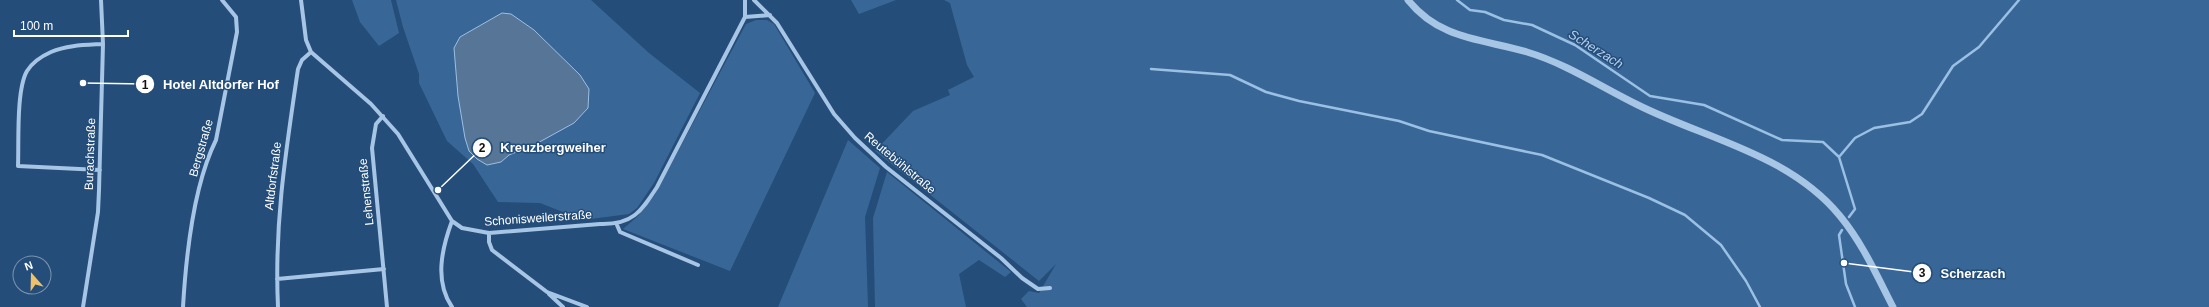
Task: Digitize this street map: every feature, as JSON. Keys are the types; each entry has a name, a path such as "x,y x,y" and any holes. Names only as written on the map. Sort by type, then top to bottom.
{"street":[{"name":"Burachstraße","path":"83,307 98,212 103,44 101,0"},
{"name":"Bergstraße","path":"183,307 185,269 197,202 209,155 216,140 237,32 236,17 222,0"},
{"path":"301,0 306,40 311,52 383,116 398,134 452,221 442,254 441,271 443,286 452,307"},
{"path":"698,265 620,232 617,225 628,220 642,209 657,187 745,17 744,0"},
{"name":"Reutebühlstraße","path":"754,0 770,15 834,114 870,153 1022,278 1038,289 1050,288"},
{"path":"1408,0 1434,24 1459,35 1527,52 1571,68 1638,106 1756,155 1790,173 1821,197 1840,215 1868,256 1893,307"},
{"path":"745,17 770,15"},
{"path":"100,170 18,166 20,102 27,72 39,58 51,51 103,44"},
{"name":"Altdorfstraße","path":"278,307 277,237 280,190 298,68 302,60 311,52"},
{"name":"Lehenstraße","path":"383,116 376,124 372,135 372,148 387,307"},
{"name":"Schonisweilerstraße","path":"452,221 462,228 489,233 600,224 617,225"},
{"path":"489,233 489,242 492,250 547,292 563,307"},
{"path":"277,279 384,269"},
{"path":"547,292 587,307"}],"shaded area":[{"path":"352,0 391,0 399,33 379,46 360,22"},
{"path":"396,0 591,0 649,53 700,93 654,183 637,208 629,214 583,220 540,203 498,202 473,164 447,141 419,83 419,74 403,27"},
{"path":"851,0 896,0 859,14"},
{"path":"944,0 2209,0 2209,307 1027,307 1021,299 1029,291 1039,293 1056,264 1039,281 875,151 913,111 950,95 948,90 974,77 967,65 950,3"},
{"path":"502,13 511,14 534,30 580,75 589,89 588,108 574,123 534,145 509,155 501,162 487,165 477,159 469,151 465,138 458,96 454,48 460,37"},
{"path":"756,20 767,20 774,24 815,93 730,271 623,229 638,216 654,196 746,24"},
{"path":"848,140 880,168 865,217 868,307 778,307"},
{"path":"887,172 1011,272 1005,277 979,260 959,274 966,307 875,307 873,218"}],"waterway":[{"name":"Scherzach","path":"1457,0 1470,10 1485,12 1504,20 1532,25 1575,45 1650,96 1704,105 1782,140 1823,142 1839,157 1855,209 1849,217"},
{"path":"1839,157 1855,138 1874,128 1910,122 1922,114 1953,66 1979,47 2019,0"},
{"path":"1151,69 1230,75 1266,92 1299,101 1399,121 1429,131 1542,155 1649,198 1685,215 1721,245 1746,281 1760,307"},
{"name":"Scherzach","path":"1842,230 1839,235 1846,284 1855,307"}],"place":[{"name":"Hotel Altdorfer Hof","path":"83,83"},
{"name":"Kreuzbergweiher","path":"438,190"},
{"name":"Scherzach","path":"1844,263"}]}
